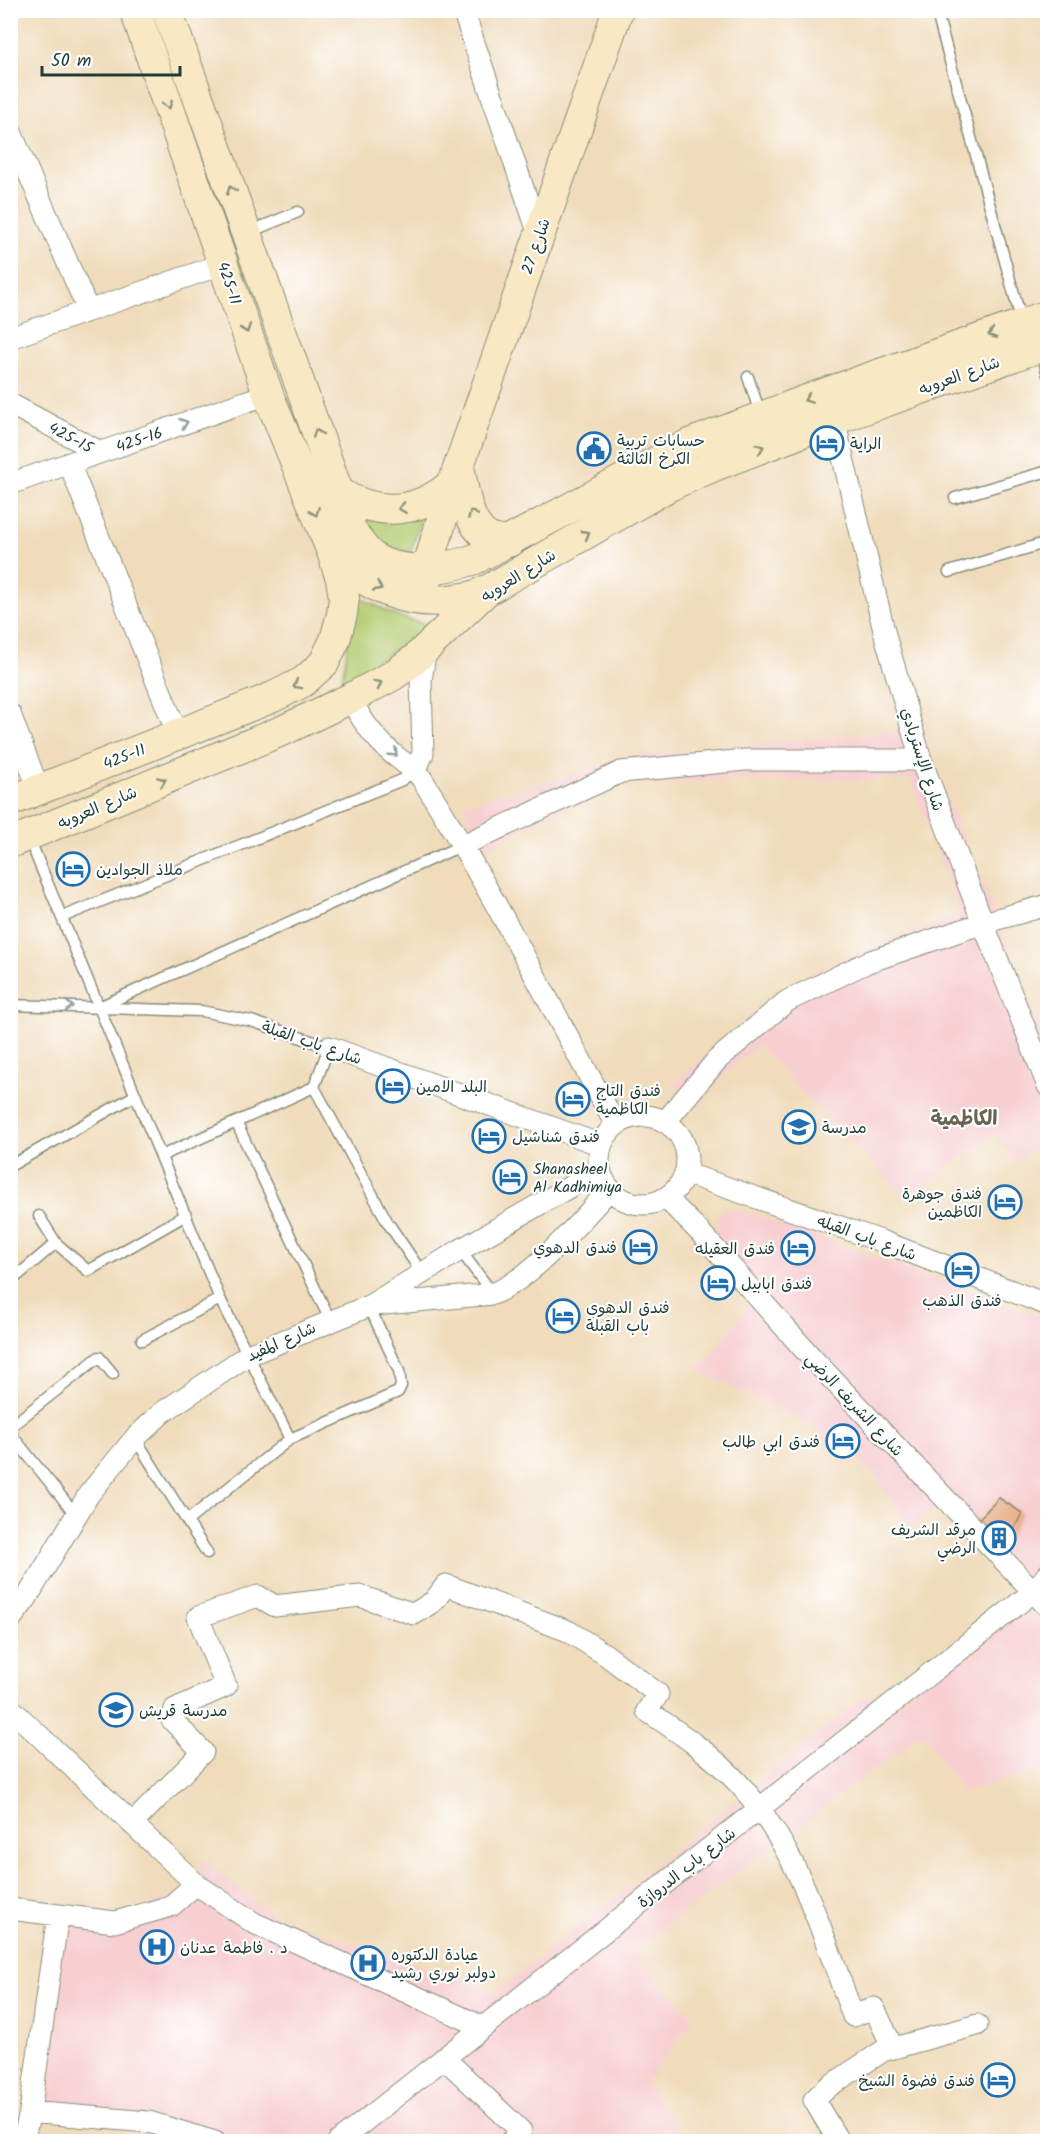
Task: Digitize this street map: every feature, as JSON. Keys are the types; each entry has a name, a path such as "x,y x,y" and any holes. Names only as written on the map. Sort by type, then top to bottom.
{"street":[{"name":"425-11","path":"10,801 273,697 303,682 324,663 334,640 343,605 341,579 332,552 268,394 135,10"},
{"name":"425-11","path":"167,10 352,531 361,546"},
{"path":"463,10 539,235"},
{"name":"شارع 27","path":"424,600 442,567 456,474 618,10"},
{"path":"10,130 88,310"},
{"path":"10,338 223,264"},
{"name":"شارع العروبه","path":"361,546 374,558 387,564 442,567 501,546 688,444 1035,319"},
{"name":"شارع العروبه","path":"19,839 284,730 351,699 392,676 426,649 494,587 669,486 714,466 834,420 1044,345"},
{"name":"425-16","path":"10,484 268,394"},
{"name":"425-15","path":"10,404 100,452"},
{"name":"شارع الإستربادي","path":"834,420 885,634 921,760 982,923 1047,1086"},
{"path":"69,463 178,735"},
{"path":"338,492 364,506 392,509 419,504 443,492 456,474"},
{"path":"456,474 474,521 487,536 501,546 487,559 487,570 494,587"},
{"name":"425-11","path":"332,552 364,580 393,594 424,600 445,601 466,597 494,587"},
{"path":"442,567 473,571 494,587"},
{"path":"416,770 423,753 421,680 426,649"},
{"path":"351,699 357,714 385,745 416,770 463,845 616,1125"},
{"path":"10,714 39,790"},
{"path":"463,845 621,772 746,760 921,760"},
{"path":"665,1122 717,1060 787,1001 868,962 982,923 1047,905"},
{"name":"شارع باب القبلة","path":"329,1047 601,1145"},
{"path":"653,1117 665,1122 676,1131 684,1144 687,1158 685,1173 678,1187 666,1198 653,1203 639,1204 625,1201 610,1189 599,1170 601,1145 607,1134 627,1118 653,1117"},
{"name":"شارع المفيد","path":"10,1620 26,1599 89,1494 135,1438 163,1412 248,1355 369,1306 460,1250 599,1170"},
{"name":"شارع باب القبله","path":"685,1173 881,1241 1047,1305"},
{"path":"369,1306 494,1294 508,1288 524,1275 610,1189"},
{"name":"شارع الشريف الرضي","path":"666,1198 700,1232 812,1358 1040,1599"},
{"name":"شارع باب الدروازة","path":"338,2142 759,1809 1040,1599 1047,1574"},
{"path":"132,1824 202,1752 172,1720 175,1709 226,1686 198,1617 258,1596 275,1606 360,1596 414,1614 434,1601 446,1585 568,1631 606,1655 658,1694 647,1711 701,1748 740,1785 779,1836 797,1869 813,1907 853,2016 873,2008 893,2048"},
{"path":"10,1708 196,1884 254,1923 483,2027"},
{"path":"10,1909 115,1922 171,1906 196,1884"},
{"path":"23,2142 30,2112 58,1915"},
{"path":"839,2142 814,2100 828,2087 883,2050 977,2025"},
{"path":"444,2058 521,2131 511,2142"},
{"path":"30,2112 149,2122 215,2142"}],"lane":[{"path":"936,10 1035,319"},
{"path":"246,233 298,212"},
{"path":"1044,345 1047,375"},
{"path":"748,377 761,417"},
{"path":"955,498 1047,471"},
{"path":"949,572 1047,542"},
{"path":"62,917 402,780 416,770"},
{"path":"19,839 62,917 220,1299 290,1439"},
{"path":"99,1007 463,845"},
{"name":"شارع باب القبلة","path":"10,1005 201,1011 224,1014 251,1020 329,1047"},
{"path":"162,1156 314,1087 329,1047"},
{"path":"314,1087 388,1222 422,1273"},
{"path":"10,1166 136,1095"},
{"path":"236,1122 330,1320"},
{"path":"39,1215 56,1243 88,1271 186,1215"},
{"path":"10,1282 56,1243"},
{"path":"460,1250 494,1294"},
{"path":"142,1340 220,1299"},
{"path":"187,1521 290,1439 398,1392 401,1386 399,1371 369,1306"},
{"path":"10,1427 99,1356 113,1374"},
{"path":"135,1438 207,1553"},
{"path":"12,1440 76,1515"}],"shaded area":[{"path":"924,729 938,778 1047,1039 1047,1142 1015,1162 997,1134 905,1197 757,1045 695,1103 673,1085 752,1015 818,969 960,914 910,779 615,782 482,849 463,805 636,756"},
{"path":"736,1208 1047,1318 1047,1564 1036,1578 1031,1581 947,1493 911,1530 870,1469 811,1425 698,1371 763,1288 716,1232 716,1221 722,1212"},
{"path":"1040,1599 1047,1607 1047,1768 962,1793 923,1733 632,1952 694,2019 645,2082 688,2141 184,2142 30,2112 58,1915 115,1922 196,1884 202,1859 278,1919 479,1985 496,1993 867,1694 884,1710"}],"green space":[{"path":"423,512 411,551 386,547 374,538 358,517"},
{"path":"352,594 399,617 432,626 341,684 349,639"}],"building":[{"name":"مرقد الشريف الرضي","path":"999,1498 1022,1513 1002,1552 975,1523"}],"place":[{"name":"الراية","path":"827,443"},
{"name":"حسابات تربية الكرخ الثالثة","path":"594,449"},
{"name":"ملاذ الجوادين","path":"73,869"},
{"name":"البلد الامين","path":"393,1086"},
{"name":"فندق التاج الكاظمية","path":"573,1099"},
{"name":"مدرسة","path":"799,1127"},
{"name":"فندق شناشيل","path":"489,1136"},
{"name":"Shanasheel Al Kadhimiya","path":"510,1177"},
{"name":"فندق جوهرة الكاظمين","path":"1005,1202"},
{"name":"فندق الدهوي","path":"640,1247"},
{"name":"فندق العقيله","path":"798,1248"},
{"name":"فندق الذهب","path":"962,1270"},
{"name":"فندق ابابيل","path":"718,1283"},
{"name":"فندق الدهوي باب القبلة","path":"563,1316"},
{"name":"فندق ابي طالب","path":"843,1441"},
{"name":"مرقد الشريف الرضي","path":"999,1538"},
{"name":"مدرسة قريش","path":"116,1710"},
{"name":"د . فاطمة عدنان","path":"157,1947"},
{"name":"عيادة الدكتوره دولبر نوري رشيد","path":"368,1963"},
{"name":"فندق فضوة الشيخ","path":"998,2080"}],"district":[{"name":"الكاظمية","path":"964,1118"}]}
